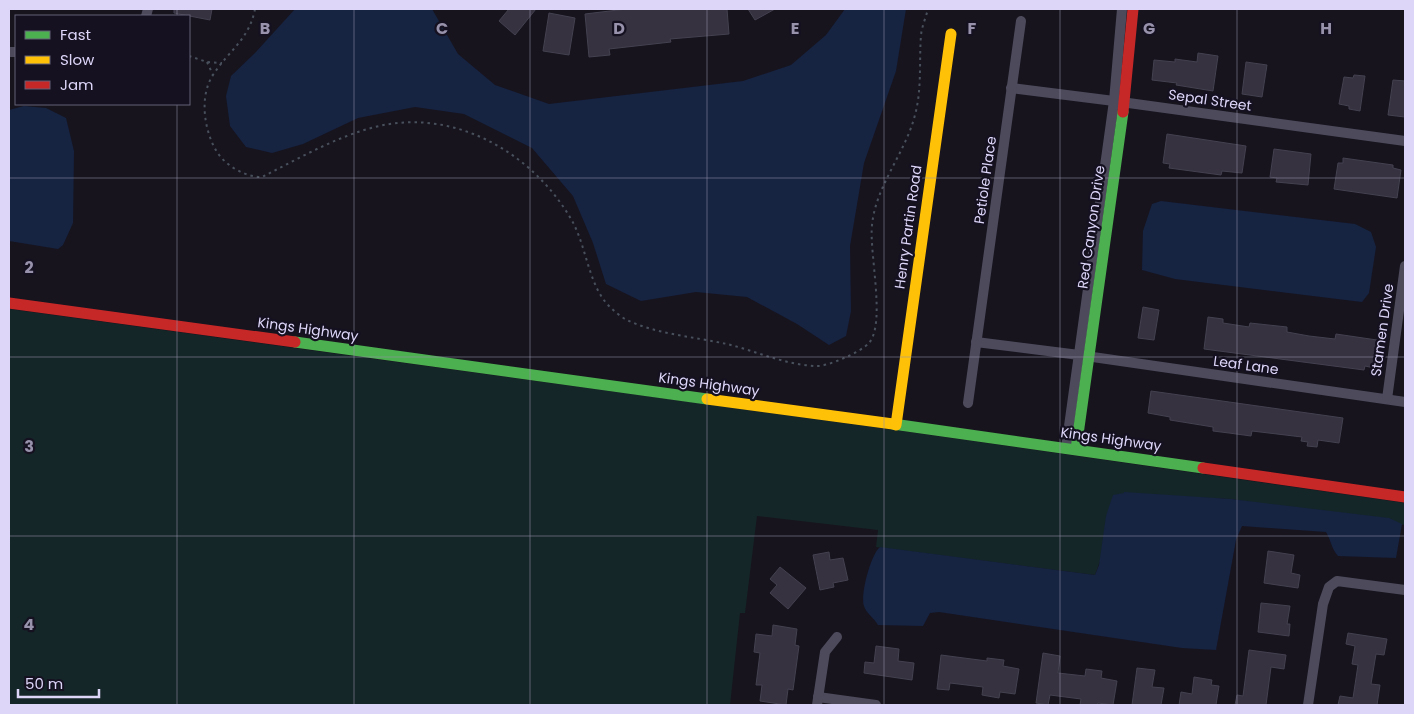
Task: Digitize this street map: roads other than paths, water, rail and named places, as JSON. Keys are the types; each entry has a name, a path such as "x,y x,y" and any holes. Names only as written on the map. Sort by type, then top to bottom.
{"street":[{"name":"Red Canyon Drive","path":"1119,102 1122,9"},
{"name":"Red Canyon Drive","path":"1071,448 1133,9"},
{"name":"Petiole Place","path":"968,403 1021,21"},
{"name":"Henry Partin Road","path":"896,425 951,34"},
{"name":"Sepal Street","path":"1011,88 1405,141"},
{"name":"Stamen Drive","path":"1386,399 1405,266"},
{"name":"Kings Highway","path":"9,303 1071,448 1405,497"},
{"path":"976,342 1084,356"},
{"name":"Leaf Lane","path":"1084,356 1405,402"},
{"path":"1308,705 1323,604 1329,587 1337,581 1405,590"},
{"path":"837,637 825,652 818,701 876,705"}],"water":[{"path":"295,9 432,9 458,54 495,85 549,104 743,81 791,65 826,35 845,9 906,9 896,71 864,163 850,246 851,311 846,336 829,345 797,324 747,297 696,292 641,301 606,284 593,243 573,196 532,148 464,114 415,107 358,118 303,144 272,153 246,147 230,126 226,96 231,76"},
{"path":"24,106 46,108 66,118 74,151 73,223 63,245 58,249 9,241 9,110"},
{"path":"1161,201 1355,224 1371,232 1376,247 1369,293 1362,302 1175,279 1142,270 1143,231 1152,204"},
{"path":"1124,492 1231,499 1389,518 1402,524 1396,558 1338,556 1326,532 1242,526 1236,540 1216,650 1182,648 939,612 930,613 923,626 878,625 865,609 863,601 867,575 873,558 880,547 1095,575 1099,565 1106,516 1113,495"}]}
